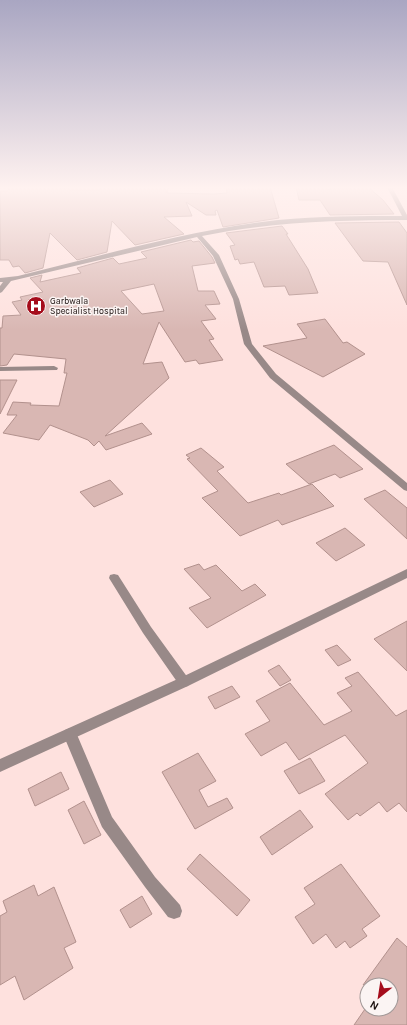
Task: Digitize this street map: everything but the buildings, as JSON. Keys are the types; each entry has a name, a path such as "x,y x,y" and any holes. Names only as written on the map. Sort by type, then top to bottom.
{"street":[{"path":"0,280 8,280 198,235 216,256 236,299 248,344 273,376 407,488"},
{"path":"0,291 8,280"},
{"path":"0,369 54,368"},
{"path":"0,766 184,682 407,573"},
{"path":"114,578 147,630 184,682"},
{"path":"70,734 107,822 150,882 174,911"}],"place":[{"name":"Garbwala Specialist Hospital","path":"36,306"}]}
